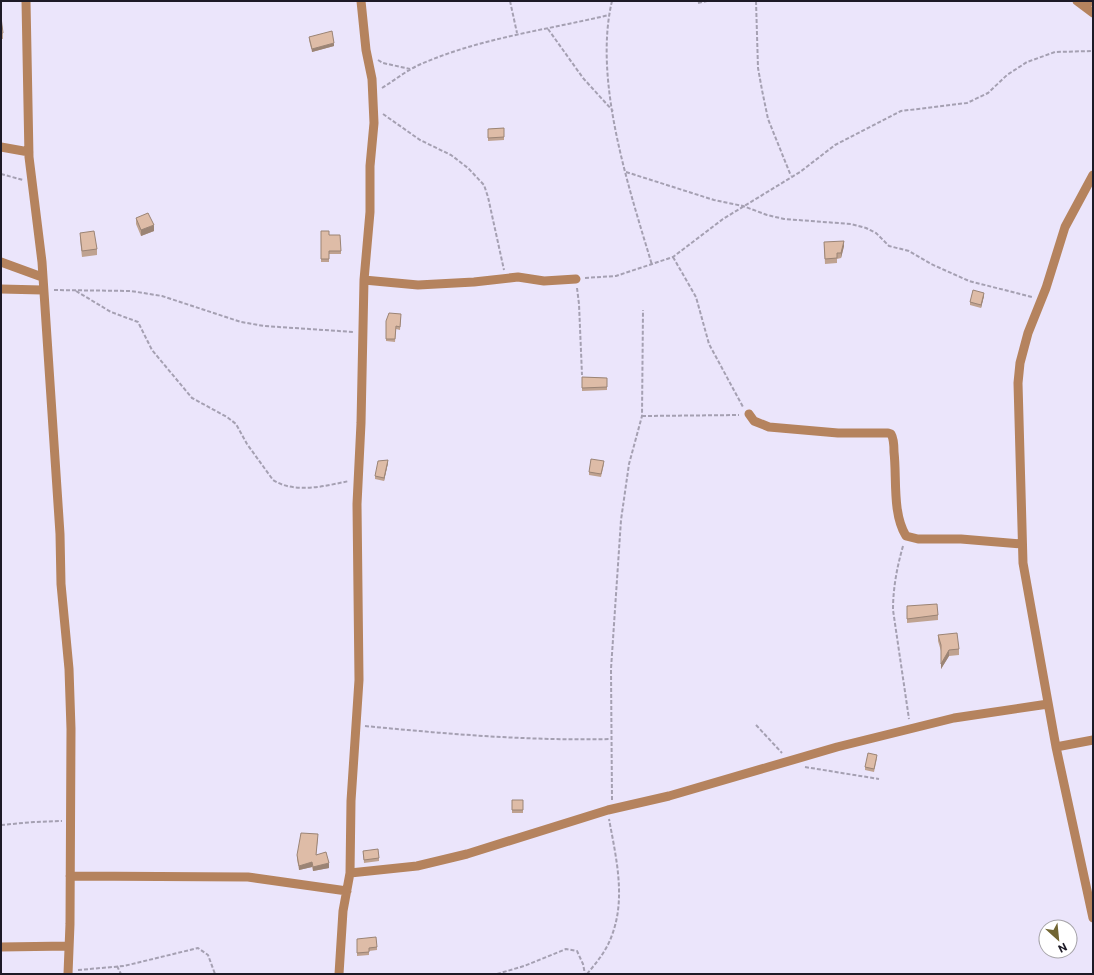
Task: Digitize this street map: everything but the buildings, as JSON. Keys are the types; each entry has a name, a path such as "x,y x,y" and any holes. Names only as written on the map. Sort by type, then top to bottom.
{"street":[{"path":"26,1 29,152 42,277 69,669 71,729 68,972"},
{"path":"339,974 344,911 350,873 351,801 359,650 357,535 364,280 370,212 374,108 361,1"},
{"path":"1080,3 1092,1"},
{"path":"1080,3 1093,13"},
{"path":"1,147 29,152"},
{"path":"1093,175 1065,227 1028,333 1020,363 1018,383 1023,563 1056,747 1093,918"},
{"path":"1,262 42,277"},
{"path":"364,280 418,284 474,282 518,277 544,281 576,279"},
{"path":"1,289 42,290"},
{"path":"748,414 754,421 769,427 838,434 891,434 895,456 900,522 906,536 918,539 961,539 1022,544"},
{"path":"350,873 417,866 446,859 610,810 669,796 789,761 911,728 954,718 1048,704"},
{"path":"1056,747 1093,740"},
{"path":"70,876 248,877 347,891"},
{"path":"1,947 69,946"}],"path":[{"path":"510,1 518,33"},
{"path":"612,1 609,15 609,78 615,128 652,265"},
{"path":"698,4 706,1"},
{"path":"756,1 758,68 762,90 768,119 791,177"},
{"path":"373,95 412,69 462,48 518,33 548,29 609,15"},
{"path":"548,29 583,78 613,110"},
{"path":"366,50 384,63 412,69"},
{"path":"582,375 579,304 576,279 616,276 673,257 743,206 791,177 835,145 901,111 967,103 988,93 1007,75 1027,62 1055,52 1093,51"},
{"path":"374,108 420,140 451,155 468,168 484,185 506,278"},
{"path":"626,172 714,200 743,206 767,215 784,219 851,224 866,228 876,233 889,246 909,251 931,264 970,281 1041,299"},
{"path":"1,174 32,182"},
{"path":"642,416 748,414 709,344 696,298 673,257"},
{"path":"42,290 76,292 131,291 162,296 241,322 264,326 363,332"},
{"path":"76,292 111,312 138,322 152,350 192,398 228,417 236,424 247,444 273,480 292,487 312,488 359,479"},
{"path":"586,974 606,948 612,936 618,915 619,880 610,810 612,739 611,669 621,520 629,464 642,416 643,310"},
{"path":"906,536 898,564 893,594 893,610 911,728"},
{"path":"355,725 439,734 571,740 612,739"},
{"path":"756,725 789,761 812,769 879,778"},
{"path":"1,825 69,821"},
{"path":"68,972 117,966 198,948 208,955 215,974"},
{"path":"497,974 524,966 566,949 577,951 586,974"},
{"path":"117,966 121,974"}]}
